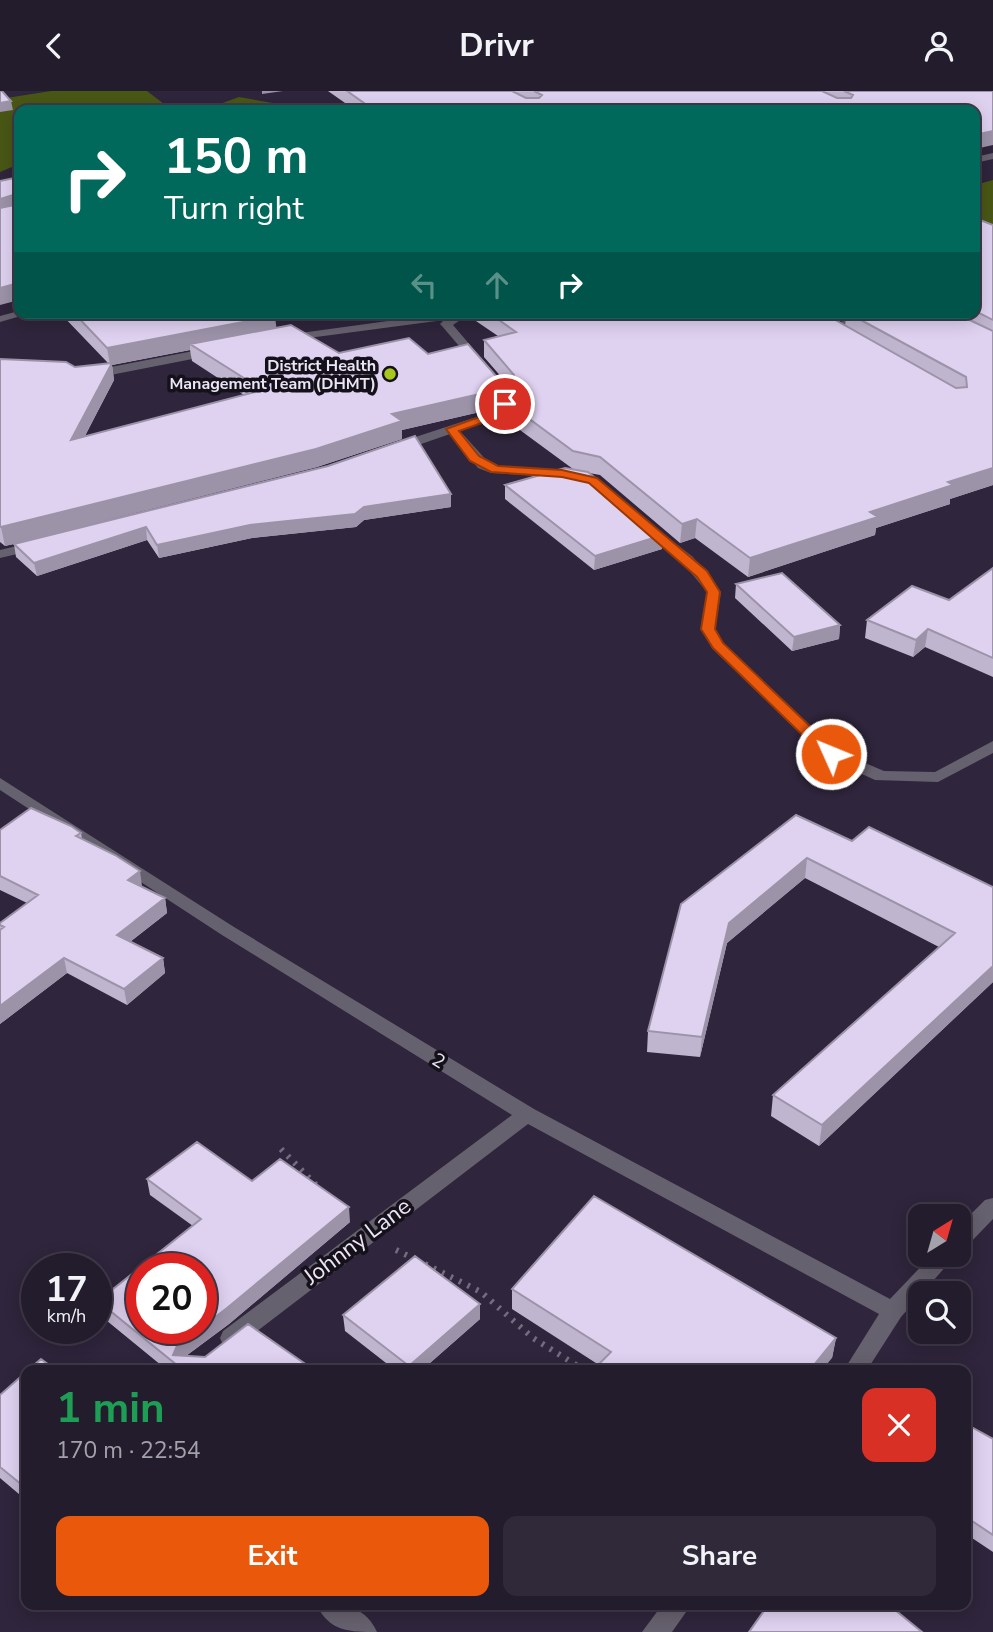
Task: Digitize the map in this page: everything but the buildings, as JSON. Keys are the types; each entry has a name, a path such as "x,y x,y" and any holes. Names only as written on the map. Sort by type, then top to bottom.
{"street":[{"path":"275,339 441,319"},
{"path":"387,451 501,413 506,394 446,324 455,319"},
{"path":"843,337 828,328 860,319"},
{"path":"77,378 222,350"},
{"path":"452,429 475,458 495,470 562,474 593,480"},
{"path":"635,516 688,560 714,592 708,629 718,645 831,754 881,776 938,777 993,746"},
{"path":"0,554 48,543"},
{"name":"2","path":"0,783 228,931 527,1114 893,1311"},
{"name":"Johnny Lane","path":"211,1353 527,1114"},
{"path":"971,1228 993,1206"},
{"path":"858,1365 893,1311 934,1267"},
{"path":"336,1610 364,1632"},
{"path":"655,1632 674,1610"}],"path":[{"path":"281,1149 318,1187"},
{"path":"365,1235 481,1292 533,1338 576,1365"}],"green space":[{"path":"51,91 147,91 164,104 170,105 14,105 14,166 0,172 0,99"},
{"path":"239,97 285,105 217,105"},
{"path":"993,180 993,229 980,223 980,184"}],"place":[{"name":"District Health Management Team (DHMT)","path":"390,374"}],"route":[{"path":"505,404 501,413 452,429 475,458 495,470 562,474 593,480 702,574 714,592 708,629 718,645 831,754"}]}
